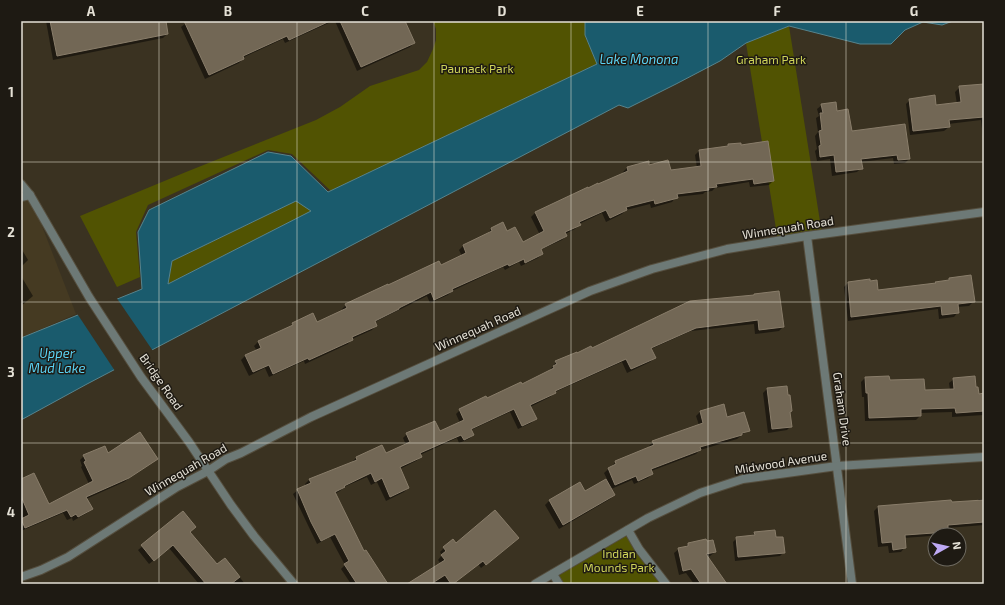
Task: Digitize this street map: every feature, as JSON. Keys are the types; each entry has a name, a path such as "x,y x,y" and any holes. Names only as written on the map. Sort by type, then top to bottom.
{"street":[{"name":"Bridge Road","path":"21,184 30,195 89,297 142,377 254,536 294,584"},
{"path":"21,197 30,195"},
{"name":"Winnequah Road","path":"21,577 42,570 68,557 177,487 208,471 226,459 312,417 590,292 652,269 727,249 807,236 984,212"},
{"name":"Graham Drive","path":"807,236 852,584"},
{"name":"Midwood Avenue","path":"535,584 648,518 700,493 743,480 837,466 984,457"},
{"path":"628,530 639,549 666,584"},
{"path":"553,574 559,584"}],"shaded area":[{"path":"21,184 30,195 76,314 21,338"}],"green space":[{"name":"Paunack Park","path":"433,21 585,21 585,36 597,64 331,191 292,154 268,150 148,205 136,232 140,277 117,287 80,216 316,120 340,107 370,86 419,70 427,62 436,40 436,29"},
{"name":"Graham Park","path":"789,26 822,234 778,241 746,43"},
{"path":"296,201 312,211 168,284 172,261"},
{"name":"Indian Mounds Park","path":"628,530 666,584 559,584 553,574"}],"water":[{"name":"Upper Mud Lake","path":"585,21 953,21 942,25 923,22 905,30 891,44 860,44 789,26 746,43 720,61 676,84 628,108 619,105 21,420 21,338 142,289 138,232 149,210 268,152 291,156 328,192 597,64 585,35","holes":["296,201 311,211 168,284 172,261"]}],"pier":[{"path":"116,297 153,351 115,371 76,312"}],"building":[{"path":"50,21 166,21 168,34 57,56"},
{"path":"184,21 330,21 289,40 287,36 243,56 244,59 209,75"},
{"path":"340,21 405,21 415,43 361,67"},
{"path":"984,84 984,117 949,120 950,127 913,131 909,99 935,95 936,105 961,102 959,86"},
{"path":"836,102 837,111 848,109 852,131 905,124 910,159 898,160 897,155 861,159 863,169 836,172 834,155 820,157 819,146 821,145 819,131 822,130 820,113 823,113 821,104"},
{"path":"768,141 774,181 754,184 753,179 716,184 717,187 708,188 709,190 677,194 678,198 655,204 654,200 626,207 627,210 610,218 606,210 579,222 581,225 565,232 567,236 541,249 543,254 525,263 524,259 509,266 508,264 452,289 453,291 434,300 431,292 375,321 377,326 352,337 353,340 273,374 269,365 253,372 245,355 261,348 258,341 293,325 292,323 313,313 317,322 347,308 345,304 388,284 439,261 441,265 466,253 463,245 492,231 491,228 503,222 507,231 515,227 523,242 544,231 535,212 588,187 628,171 627,167 649,161 649,165 668,160 671,170 701,166 699,150 728,146 728,144 741,143 741,145"},
{"path":"971,275 975,302 958,304 959,313 942,315 941,306 851,317 848,282 870,279 870,281 877,280 878,290 936,283 935,282 949,280 949,278"},
{"path":"779,291 784,327 759,330 758,320 696,328 651,348 656,358 631,369 626,359 555,391 556,393 530,405 537,419 522,426 514,409 471,429 474,435 464,440 461,435 420,453 422,457 400,467 409,488 390,497 382,478 375,482 371,473 335,492 364,551 366,550 388,584 357,584 344,564 349,561 335,534 321,541 311,522 297,489 311,483 309,479 357,460 356,457 382,445 386,453 410,442 406,433 435,421 440,431 464,420 459,409 521,382 522,384 554,368 553,366 557,364 555,361 591,346 592,348 690,301"},
{"path":"889,376 890,380 924,379 925,390 954,389 953,378 975,376 976,387 978,387 979,394 984,393 984,411 956,413 955,408 921,409 921,416 869,418 868,393 866,393 865,377"},
{"path":"787,386 792,411 790,412 792,427 772,429 767,388"},
{"path":"724,404 727,417 744,412 750,431 742,433 742,435 700,447 701,450 651,469 653,474 638,481 636,476 615,485 608,468 616,464 615,461 654,445 652,441 703,423 700,411"},
{"path":"140,432 158,459 129,478 86,497 93,509 78,517 76,514 71,517 67,510 25,528 21,519 29,515 21,496 21,479 34,473 49,504 93,481 84,462 86,461 83,455 105,446 108,453"},
{"path":"606,479 615,495 563,525 549,500 580,482 585,491"},
{"path":"951,500 952,502 984,500 984,522 948,525 948,527 927,527 927,533 905,535 906,548 893,550 892,542 882,543 878,506"},
{"path":"495,510 519,538 486,565 483,561 453,584 451,584 445,575 431,584 407,584 445,560 441,555 446,551 443,547 453,539 456,543"},
{"path":"183,511 196,527 190,532 217,564 225,558 240,577 231,584 206,584 173,545 154,561 141,545"},
{"path":"775,530 776,537 783,537 785,553 738,557 736,537 755,535 754,532"},
{"path":"706,539 707,541 713,540 716,552 706,554 727,584 701,584 691,569 683,571 678,548 688,546 688,543"}],"water label":[{"name":"Lake Monona","path":"639,59"}]}
